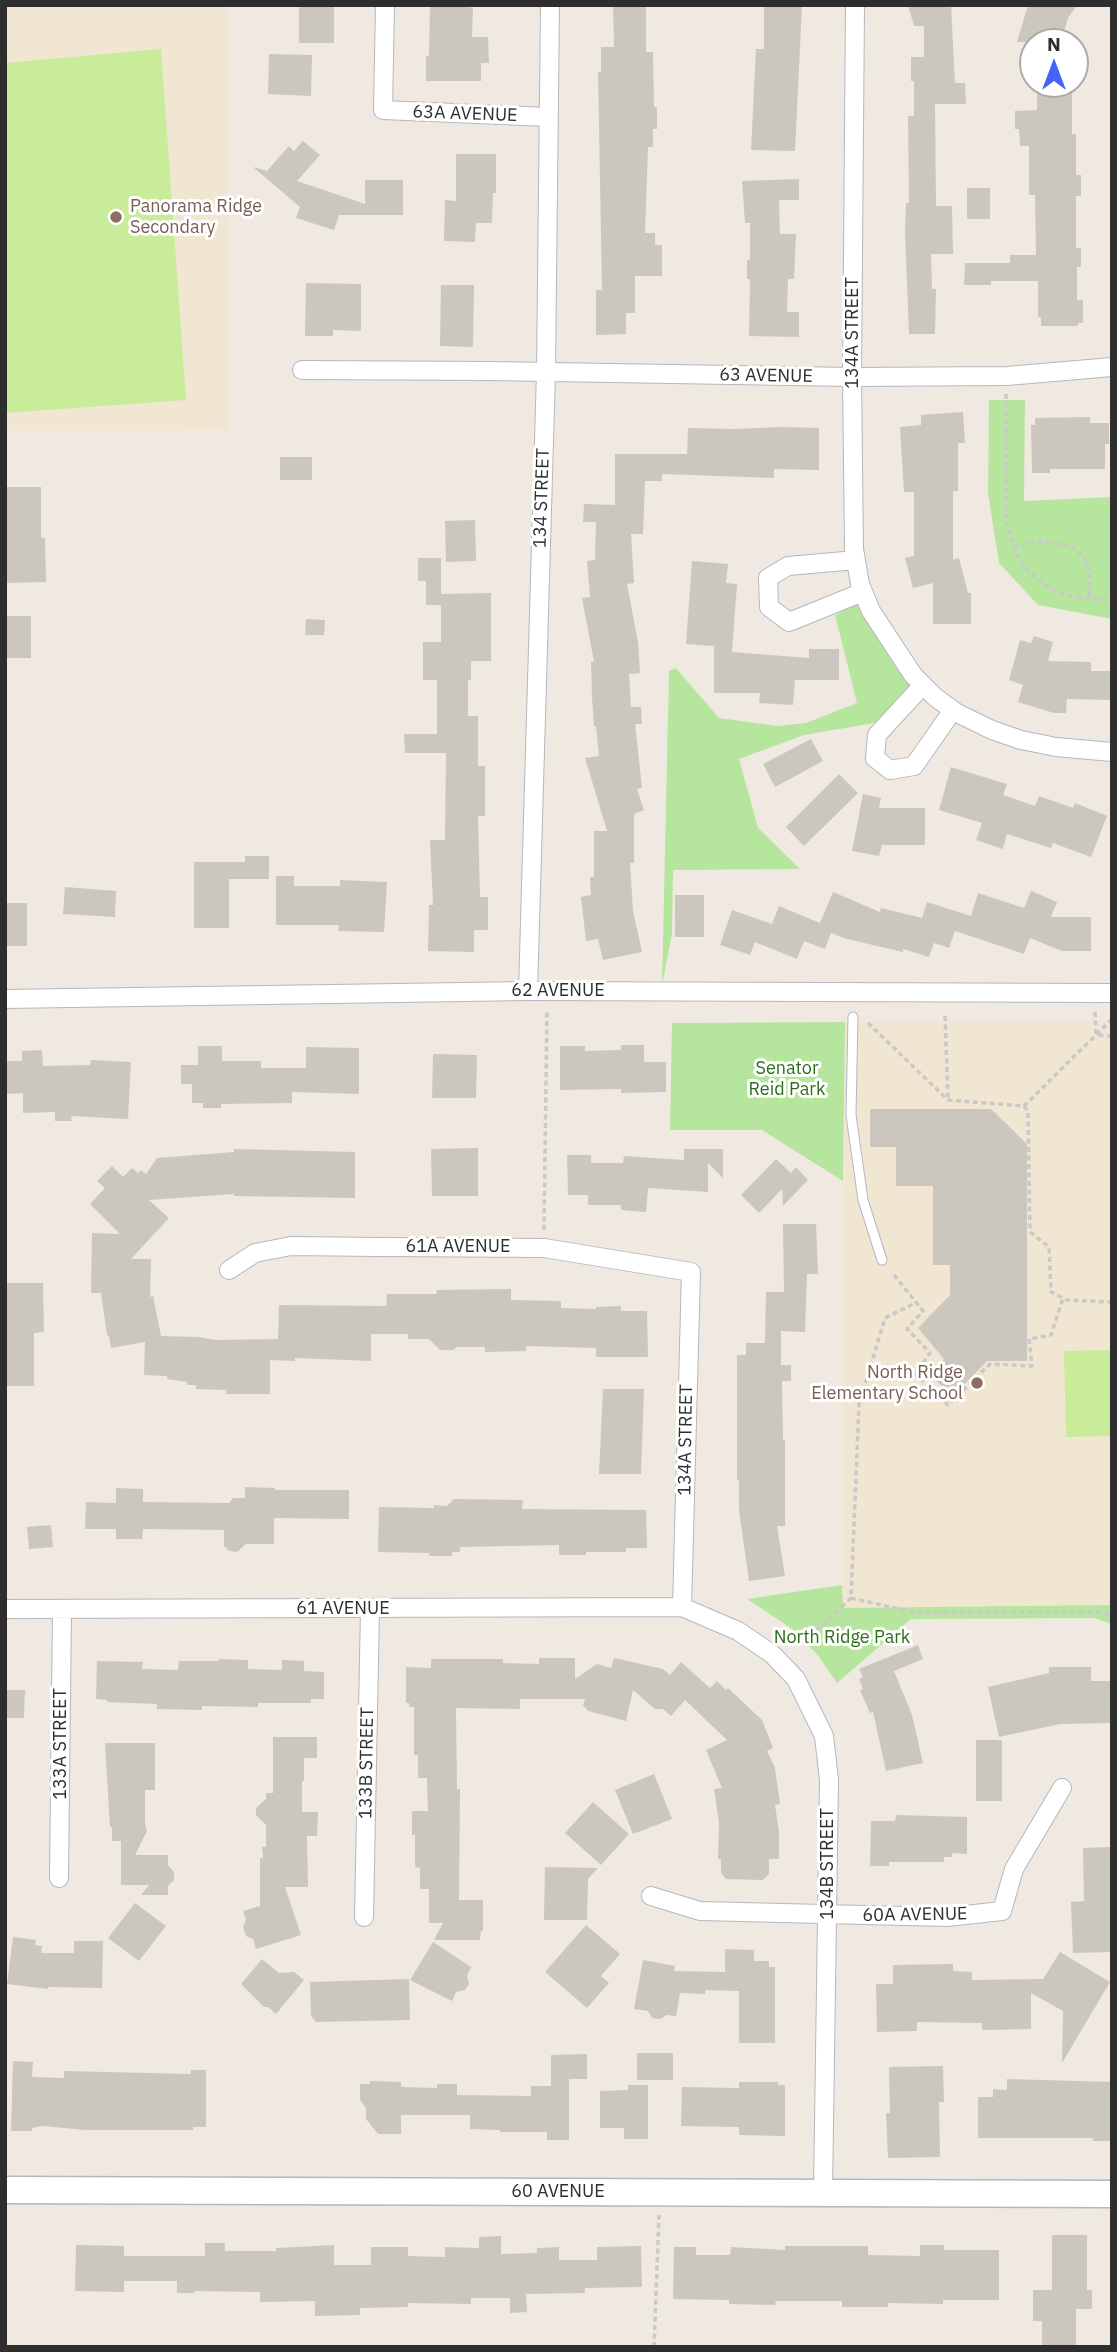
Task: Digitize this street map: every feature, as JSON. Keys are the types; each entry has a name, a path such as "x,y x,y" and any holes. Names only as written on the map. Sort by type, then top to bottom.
{"street":[{"name":"63A AVENUE","path":"385,5 383,110 548,117"},
{"name":"134 STREET","path":"528,991 546,372 550,5"},
{"name":"134A STREET","path":"855,5 852,377 856,560 863,592 871,611 896,650 923,685 953,710 992,730 1021,740 1056,747 1112,752"},
{"name":"63 AVENUE","path":"302,370 852,377 1007,376 1112,367"},
{"path":"856,560 788,566 768,578 769,607 789,622 863,592"},
{"path":"923,685 877,735 875,758 890,770 914,766 953,710"},
{"name":"62 AVENUE","path":"5,999 528,991 1112,993"},
{"name":"61A AVENUE","path":"229,1270 255,1254 291,1246 544,1248 691,1272"},
{"name":"134A STREET","path":"682,1607 691,1272"},
{"name":"61 AVENUE","path":"5,1609 682,1607"},
{"name":"134B STREET","path":"682,1607 738,1631 772,1654 796,1679 824,1736 829,1780 823,2193"},
{"name":"133B STREET","path":"364,1917 370,1609"},
{"name":"133A STREET","path":"60,1878 62,1610"},
{"name":"60A AVENUE","path":"651,1896 700,1911 947,1917 1002,1910 1014,1869 1062,1788"},
{"name":"60 AVENUE","path":"5,2190 1112,2194"}],"lane":[{"path":"857,1017 851,1115 863,1200 882,1260"}],"path":[{"path":"1006,394 1006,521 1013,547 1027,570 1045,586 1068,596 1112,601"},
{"path":"1013,547 1038,541 1062,544 1077,550 1086,561 1090,575 1090,598"},
{"path":"544,1232 547,1003"},
{"path":"1095,1010 1096,1035"},
{"path":"945,1016 948,1100"},
{"path":"857,1017 948,1100 1024,1106 1028,1111 1030,1232 1049,1247 1051,1292 1067,1300 1112,1302"},
{"path":"1024,1106 1112,1019"},
{"path":"1096,1035 1112,1036"},
{"path":"894,1275 923,1311 907,1329 929,1353 915,1374 948,1405 990,1364 1032,1366 1029,1339 1051,1335 1063,1298"},
{"path":"795,1644 822,1626 851,1598 859,1404 885,1318 917,1302"},
{"path":"851,1598 916,1613 1112,1614"},
{"path":"654,2347 659,2213"}],"shaded area":[{"name":"Panorama Ridge Secondary","path":"5,5 227,5 228,430 5,433"},
{"name":"North Ridge Elementary School","path":"1112,1021 1112,1605 843,1608 845,1022"}],"green space":[{"name":"Panorama Ridge Secondary","path":"161,49 186,400 5,413 5,63"},
{"path":"989,400 1025,400 1024,501 1112,497 1112,619 1038,605 999,563 988,493"},
{"path":"858,603 916,686 874,723 804,735 739,759 758,828 800,869 673,870 672,933 662,986 669,671 676,668 719,718 777,726 806,723 857,703 835,615"},
{"name":"Senator Reid Park","path":"845,1022 843,1181 762,1130 670,1130 672,1023"},
{"path":"1112,1350 1112,1436 1066,1437 1064,1351"},
{"name":"North Ridge Park","path":"842,1585 843,1608 1112,1605 1112,1624 1094,1618 911,1619 837,1683 817,1654 791,1628 747,1599"}],"building":[{"path":"430,5 471,5 472,37 488,37 489,63 481,63 481,81 426,81"},
{"path":"613,5 646,5 646,52 653,52 657,129 653,129 653,147 648,147 645,233 655,233 655,245 662,245 662,276 635,276 635,313 626,313 626,334 596,335 596,290 602,290 598,72 601,72 601,47 614,47"},
{"path":"764,5 802,5 795,151 751,150 756,49 764,49"},
{"path":"908,5 951,5 955,83 965,83 966,104 935,104 936,206 952,206 953,254 931,254 932,289 936,289 935,334 909,334 905,231 906,203 909,203 908,116 914,116 911,57 924,57 924,26 914,26"},
{"path":"1028,5 1077,5 1065,28 1021,28"},
{"path":"299,6 334,6 334,43 299,43"},
{"path":"269,54 312,55 311,96 268,94"},
{"path":"1037,98 1072,98 1072,134 1076,134 1076,175 1081,175 1081,196 1076,196 1076,248 1081,248 1081,267 1077,267 1077,300 1083,300 1083,323 1078,323 1078,326 1041,326 1041,317 1038,317 1038,281 991,281 991,285 964,285 965,263 1010,263 1010,255 1036,255 1035,195 1029,195 1029,146 1020,146 1019,129 1015,129 1015,111 1037,110"},
{"path":"303,141 320,155 297,181 365,204 365,180 403,180 403,215 339,215 334,230 296,218 300,207 253,167 267,171 289,146 294,151"},
{"path":"456,154 496,154 496,193 493,193 492,223 476,223 475,242 444,241 445,200 456,201"},
{"path":"799,179 799,200 779,200 780,234 796,234 794,279 788,279 787,312 799,312 799,337 749,336 750,279 747,279 747,260 750,260 750,223 745,223 742,181"},
{"path":"967,188 990,188 990,219 967,219"},
{"path":"306,283 361,284 361,331 333,330 333,336 305,336"},
{"path":"441,285 474,285 473,347 440,346"},
{"path":"963,412 965,443 958,443 958,491 953,491 953,560 959,558 968,593 971,593 971,624 933,624 933,583 913,588 905,558 914,556 914,492 904,492 900,427 921,425 921,415"},
{"path":"1090,417 1090,423 1109,423 1109,444 1105,444 1105,469 1050,469 1050,473 1032,473 1031,425 1035,425 1035,418"},
{"path":"688,428 819,428 819,470 774,469 774,478 662,474 662,481 645,481 643,534 631,534 634,583 627,584 638,642 640,673 629,674 631,707 641,707 642,724 635,724 642,788 637,789 644,810 634,814 634,863 630,863 633,911 642,952 603,960 598,939 586,941 581,897 591,895 590,877 594,877 594,831 607,831 585,758 599,756 592,698 591,662 594,662 582,598 590,597 587,561 595,560 596,522 583,522 584,504 615,505 615,454 687,454"},
{"path":"280,457 312,457 312,480 280,480"},
{"path":"5,487 41,487 41,538 45,538 46,582 5,583"},
{"path":"475,520 476,561 446,562 445,521"},
{"path":"418,558 441,558 441,594 491,593 491,661 471,661 471,680 468,680 468,716 478,716 478,766 485,766 485,816 478,816 480,897 488,897 488,930 474,930 474,952 428,951 429,905 433,905 430,840 445,840 446,753 405,753 404,734 437,734 437,680 423,680 423,642 441,642 441,605 426,605 426,581 418,581"},
{"path":"692,561 728,564 726,583 737,584 732,652 809,658 809,649 839,649 839,680 795,680 793,705 759,703 760,693 714,693 714,646 686,644"},
{"path":"5,616 31,616 31,658 5,658"},
{"path":"306,619 325,620 324,635 305,635"},
{"path":"1034,636 1053,642 1048,661 1091,662 1091,671 1112,671 1112,700 1067,699 1066,713 1054,713 1018,702 1023,685 1009,680 1020,640 1031,643"},
{"path":"811,739 823,761 775,787 763,764"},
{"path":"951,767 1007,784 1003,795 1035,806 1039,796 1073,808 1075,803 1107,816 1091,857 1053,843 1051,848 1007,834 1003,849 976,840 982,823 939,810"},
{"path":"839,774 858,793 804,846 786,827"},
{"path":"863,794 881,798 879,808 925,808 925,845 882,845 879,856 852,851"},
{"path":"245,856 269,856 269,879 229,879 229,928 194,928 194,862 245,862"},
{"path":"276,876 294,876 294,886 340,886 340,880 387,882 384,932 338,931 339,925 276,925"},
{"path":"65,887 116,891 115,917 63,914"},
{"path":"1031,891 1057,902 1051,917 1091,917 1091,951 1062,951 1030,938 1024,954 955,931 949,948 934,943 929,957 831,933 825,949 804,941 797,959 755,942 750,955 720,945 732,910 772,924 779,906 820,923 833,892 880,912 881,908 922,918 927,902 971,916 978,893 1024,908"},
{"path":"675,895 704,895 704,937 675,937"},
{"path":"5,903 27,903 27,946 5,946"},
{"path":"621,1045 644,1045 644,1062 666,1062 666,1092 621,1093 621,1089 560,1090 560,1046 585,1046 585,1051 621,1050"},
{"path":"198,1046 222,1046 222,1061 261,1061 261,1068 306,1068 306,1047 359,1048 359,1094 292,1092 292,1103 221,1104 221,1108 203,1108 203,1103 192,1103 192,1084 181,1084 181,1065 198,1065"},
{"path":"42,1050 43,1066 90,1065 91,1060 131,1062 128,1119 71,1116 72,1121 55,1121 55,1112 23,1113 23,1093 5,1094 5,1061 22,1061 22,1051"},
{"path":"433,1054 477,1055 476,1098 432,1098"},
{"path":"870,1109 991,1109 1027,1144 1027,1361 987,1361 952,1397 930,1374 944,1359 918,1328 950,1295 950,1265 933,1265 933,1186 896,1186 896,1147 870,1147"},
{"path":"478,1148 478,1196 432,1196 431,1149"},
{"path":"234,1149 355,1152 355,1198 234,1194 149,1200 169,1218 131,1259 151,1259 150,1297 153,1296 161,1336 216,1340 278,1339 279,1305 386,1306 387,1294 511,1289 511,1300 561,1301 561,1308 596,1309 621,1306 621,1311 647,1311 648,1357 596,1357 596,1348 526,1346 526,1351 485,1352 485,1347 440,1350 429,1339 408,1339 408,1334 371,1334 371,1361 295,1358 295,1361 270,1360 270,1394 226,1394 226,1390 196,1389 196,1385 167,1379 167,1376 144,1375 145,1342 111,1348 101,1293 91,1293 92,1233 120,1234 90,1204 105,1188 97,1181 112,1166 123,1177 132,1168 138,1173 141,1170 146,1174 157,1158 234,1152"},
{"path":"684,1149 723,1149 723,1178 708,1163 708,1192 648,1188 646,1212 621,1210 621,1205 588,1205 588,1195 568,1195 567,1155 591,1155 591,1163 623,1163 624,1156 684,1160"},
{"path":"776,1159 791,1173 796,1167 808,1180 783,1206 782,1189 759,1213 741,1195"},
{"path":"783,1224 816,1224 818,1274 807,1274 805,1332 781,1331 781,1365 791,1365 791,1381 782,1381 785,1526 777,1526 785,1576 749,1581 737,1480 737,1355 746,1355 746,1343 765,1343 766,1292 784,1292"},
{"path":"5,1283 43,1283 44,1332 34,1333 34,1386 5,1386"},
{"path":"603,1389 644,1389 641,1474 599,1474"},
{"path":"245,1487 275,1490 349,1490 349,1519 274,1518 274,1544 246,1544 237,1552 229,1551 224,1546 224,1530 143,1529 142,1539 116,1539 116,1529 85,1529 86,1502 116,1503 116,1488 143,1489 143,1502 229,1503 233,1498 245,1498"},
{"path":"454,1499 523,1500 522,1509 646,1510 647,1548 626,1548 626,1552 586,1552 586,1555 559,1555 559,1545 460,1547 460,1552 452,1552 452,1556 378,1552 379,1507 434,1508 434,1505 447,1506"},
{"path":"51,1525 53,1547 29,1549 27,1527"},
{"path":"918,1645 923,1659 894,1671 912,1715 923,1763 886,1771 873,1712 870,1713 860,1690 863,1689 859,1679 863,1677 859,1669"},
{"path":"539,1658 575,1658 575,1679 597,1664 611,1668 614,1658 663,1669 670,1675 681,1662 710,1688 717,1681 726,1690 728,1688 762,1720 773,1748 767,1751 775,1768 780,1804 775,1805 779,1859 769,1859 769,1874 763,1880 726,1879 721,1873 721,1859 718,1859 719,1823 714,1789 722,1788 706,1750 727,1740 685,1700 671,1716 663,1709 655,1709 633,1690 626,1721 588,1711 583,1705 585,1699 520,1699 520,1709 456,1708 457,1789 460,1789 459,1900 483,1900 483,1931 480,1940 434,1940 443,1923 429,1923 429,1889 420,1889 420,1868 415,1867 412,1811 428,1811 427,1778 418,1778 418,1755 414,1755 414,1707 409,1707 409,1703 406,1703 406,1667 431,1668 431,1659 503,1659 503,1663 539,1664"},
{"path":"248,1660 248,1669 282,1670 282,1660 304,1661 304,1671 324,1672 324,1699 311,1699 311,1703 258,1703 258,1707 202,1706 202,1710 157,1709 157,1704 96,1699 97,1661 143,1662 142,1669 178,1670 179,1661"},
{"path":"1049,1667 1091,1667 1091,1681 1112,1681 1112,1723 1060,1724 999,1737 988,1687 1049,1673"},
{"path":"5,1690 25,1690 24,1718 5,1718"},
{"path":"273,1737 317,1737 317,1758 304,1758 302,1812 318,1812 317,1836 307,1836 308,1887 285,1887 301,1935 256,1949 253,1939 246,1936 243,1911 260,1906 260,1858 263,1858 262,1847 266,1847 266,1825 256,1815 256,1808 266,1799 266,1793 273,1793"},
{"path":"976,1740 1002,1740 1002,1801 976,1801"},
{"path":"105,1743 155,1743 155,1790 145,1790 147,1831 135,1855 168,1855 168,1865 174,1872 174,1880 168,1886 168,1895 141,1895 149,1885 121,1885 121,1841 112,1841"},
{"path":"654,1774 672,1819 633,1834 615,1790"},
{"path":"593,1802 629,1834 601,1865 565,1833"},
{"path":"896,1815 967,1817 967,1854 952,1853 952,1857 944,1857 944,1862 889,1862 889,1866 870,1866 871,1821 895,1821"},
{"path":"1112,1847 1112,1952 1073,1953 1071,1902 1084,1901 1083,1848"},
{"path":"545,1867 598,1868 588,1879 587,1920 544,1920"},
{"path":"135,1903 166,1926 139,1961 108,1938"},
{"path":"586,1925 620,1954 601,1976 609,1983 587,2008 545,1972"},
{"path":"13,1937 36,1940 35,1945 42,1946 41,1953 74,1953 74,1941 103,1941 102,1988 48,1989 7,1984"},
{"path":"433,1942 471,1967 467,1976 469,1984 465,1990 456,1992 452,2001 410,1980"},
{"path":"725,1949 754,1950 754,1961 769,1961 769,1967 775,1967 775,2043 739,2043 739,1991 705,1990 705,1994 680,1993 676,2016 667,2015 660,2019 652,2018 648,2011 634,2009 643,1960 675,1966 674,1971 725,1972"},
{"path":"1060,1952 1110,1982 1062,2063 1063,2011 1031,1993 1031,2029 982,2030 982,2023 917,2022 917,2031 877,2032 876,1984 893,1984 893,1965 953,1964 953,1971 972,1972 972,1980 1043,1979"},
{"path":"262,1959 279,1973 294,1972 304,1980 276,2014 264,2007 241,1984"},
{"path":"409,1979 410,2020 316,2022 311,2016 310,1982"},
{"path":"637,2053 673,2053 673,2080 637,2080"},
{"path":"587,2054 587,2079 569,2079 569,2140 547,2140 547,2132 470,2129 470,2115 401,2115 401,2134 378,2134 366,2119 366,2108 360,2100 360,2084 370,2084 370,2081 401,2082 401,2087 437,2088 437,2084 457,2084 457,2095 531,2096 531,2086 551,2086 551,2055"},
{"path":"13,2061 33,2062 32,2077 64,2078 64,2071 191,2074 191,2070 206,2070 206,2127 193,2127 193,2130 85,2130 42,2126 32,2128 32,2131 11,2131"},
{"path":"943,2066 944,2102 939,2102 940,2157 888,2158 886,2113 890,2113 889,2067"},
{"path":"1007,2079 1112,2082 1112,2141 1093,2141 1093,2138 978,2138 978,2097 993,2097 993,2089 1007,2090"},
{"path":"739,2082 778,2082 778,2085 785,2085 785,2136 739,2135 739,2127 681,2126 682,2087 739,2088"},
{"path":"628,2085 648,2085 648,2139 624,2139 624,2128 600,2128 600,2091 628,2090"},
{"path":"1052,2235 1087,2235 1087,2290 1092,2290 1092,2309 1076,2309 1076,2347 1042,2347 1042,2321 1033,2321 1033,2290 1052,2290"},
{"path":"501,2236 501,2254 537,2253 537,2248 559,2247 559,2260 597,2260 597,2247 641,2246 642,2287 585,2288 585,2293 526,2294 527,2312 510,2313 510,2298 471,2298 471,2304 408,2303 408,2307 360,2308 360,2315 315,2316 315,2301 260,2302 260,2292 177,2293 177,2281 124,2281 124,2292 75,2291 76,2245 124,2246 124,2256 205,2256 205,2243 225,2243 225,2251 276,2251 276,2248 334,2245 334,2265 371,2265 371,2247 408,2247 408,2256 445,2257 445,2247 479,2248 479,2237"},
{"path":"920,2245 944,2245 944,2250 999,2250 999,2300 943,2300 943,2304 888,2303 888,2307 842,2307 842,2301 776,2301 775,2305 729,2304 729,2300 673,2299 674,2247 696,2247 696,2255 730,2255 731,2247 785,2250 785,2246 868,2246 868,2255 920,2256"}],"place":[{"name":"Panorama Ridge Secondary","path":"116,217"},
{"name":"North Ridge Elementary School","path":"977,1383"}]}
